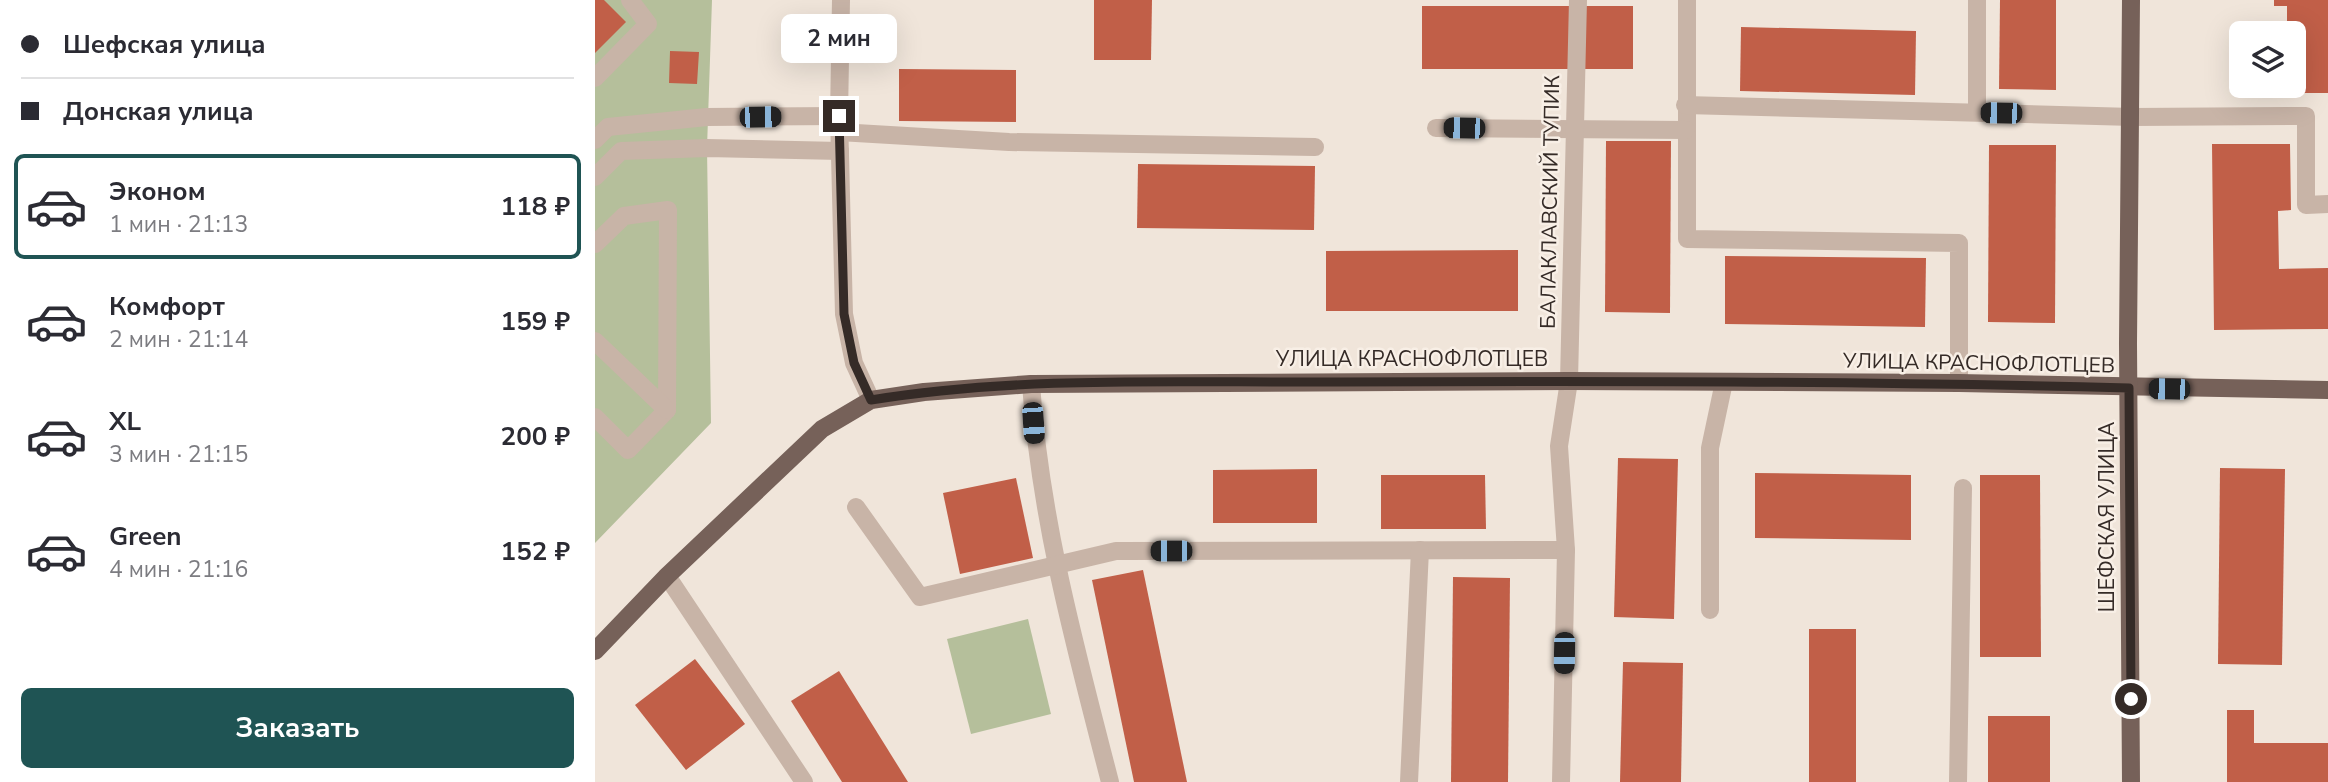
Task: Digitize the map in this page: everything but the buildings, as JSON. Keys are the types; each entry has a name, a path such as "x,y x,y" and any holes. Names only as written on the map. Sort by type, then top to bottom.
{"main road":[{"name":"ШЕФСКАЯ УЛИЦА","path":"2131,0 2131,782"},
{"name":"УЛИЦА КРАСНОФЛОТЦЕВ","path":"595,651 667,576 822,429 871,400 924,392 1031,384 1569,381 1959,383 2328,390"}],"street":[{"path":"595,78 648,24 630,0"},
{"path":"841,0 839,124 844,314 854,363 871,400"},
{"name":"БАЛАКЛАВСКИЙ ТУПИК","path":"1561,782 1566,550 1559,446 1569,381 1578,0"},
{"path":"1687,0 1687,239 1959,243 1959,383"},
{"path":"1977,0 1977,113"},
{"path":"1685,104 2133,117 2306,116 2306,205 2328,204"},
{"path":"595,140 608,127 707,117 839,124 1009,142 1315,147"},
{"path":"1436,128 1686,130"},
{"path":"595,177 621,151 707,148 840,151"},
{"path":"595,244 624,216 668,210 667,410 628,450 595,417"},
{"path":"595,341 667,410"},
{"path":"1710,610 1710,448 1724,382"},
{"path":"1031,384 1035,442 1055,566 1110,782"},
{"path":"1958,782 1963,488"},
{"path":"856,507 920,597 1116,551 1566,550"},
{"path":"1409,782 1420,550"},
{"path":"667,576 804,782"}],"green space":[{"path":"595,0 712,0 707,148 711,423 595,543"},
{"path":"1028,619 1051,714 971,734 947,639"}],"route":[{"path":"839,116 844,314 854,363 871,400 924,392 1031,384 1569,381 1959,383 2129,388 2131,699"}]}
